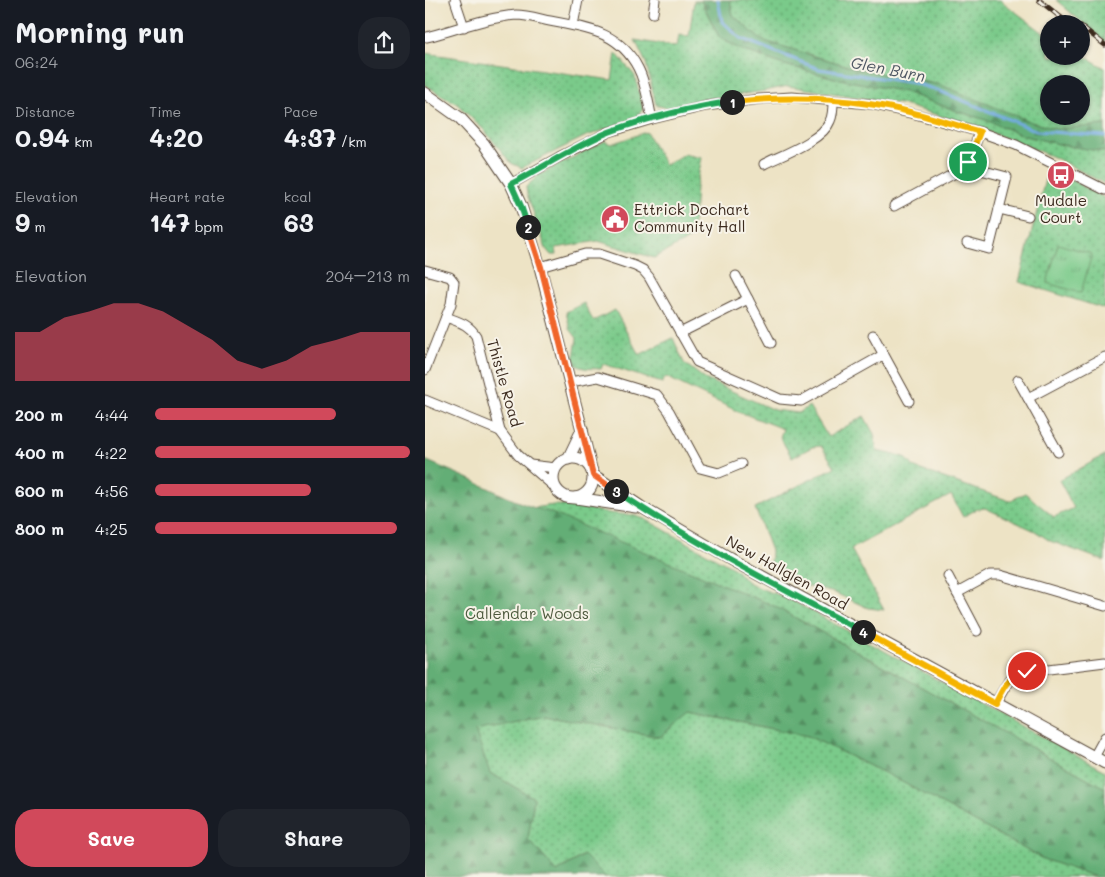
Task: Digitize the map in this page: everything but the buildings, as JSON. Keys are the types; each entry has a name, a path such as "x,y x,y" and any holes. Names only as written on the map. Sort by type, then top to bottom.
{"street":[{"path":"455,0 464,27"},
{"path":"573,25 579,0"},
{"path":"653,12 655,0"},
{"path":"427,37 519,15 594,29 621,46 637,67 642,79 651,119"},
{"path":"425,93 460,118 484,144 511,184 521,206 541,267 582,430 592,472 593,480 589,490 577,498 562,495 556,488 553,478 556,468 568,459 582,430"},
{"path":"511,184 609,132 651,119 706,106 792,97 870,104 980,132 1016,145 1105,190"},
{"path":"764,164 814,139 826,129 830,121 833,101"},
{"path":"895,206 959,171 968,162 980,132"},
{"path":"967,243 989,249 1007,177 977,169 968,162"},
{"path":"999,209 1028,216"},
{"path":"541,267 585,254 599,254 643,270 649,277 697,362 780,399 801,401 883,355"},
{"path":"425,270 450,277 454,282 451,304 426,365"},
{"path":"736,276 771,343"},
{"path":"680,333 748,299"},
{"name":"Thistle Road","path":"446,317 463,323 472,329 476,336 500,431 518,455 556,488"},
{"path":"873,335 909,401"},
{"path":"1028,398 1105,356"},
{"path":"570,382 598,376 657,395 669,411 700,468 719,473 741,464"},
{"path":"1019,380 1058,452"},
{"path":"425,400 500,431"},
{"path":"568,459 583,461 592,472"},
{"path":"529,465 556,468"},
{"name":"New Hallglen Road","path":"592,472 641,508 729,559 1105,763"},
{"name":"New Hallglen Road","path":"577,498 641,508"},
{"path":"957,593 990,575 1000,575 1105,606"},
{"path":"948,576 977,631"},
{"path":"995,704 1011,677 1017,674 1105,662"},
{"path":"1094,757 1105,736"}],"green space":[{"path":"701,0 730,0 733,15 761,40 858,69 941,85 1031,122 1056,129 1105,125 1105,152 1063,145 1022,135 986,120 905,92 835,78 781,64 740,49 719,37"},
{"path":"730,0 1000,0 1040,30 1040,65 1090,65 1090,59 1105,68 1105,125 1056,129 1042,125 1090,125 1090,75 1040,75 1040,125 941,85 858,69 761,40 733,15"},
{"path":"1056,0 1105,0 1105,42 1090,29 1090,15 1074,15"},
{"path":"694,1 701,1 719,37 740,49 781,64 835,78 905,92 986,120 1022,135 1063,145 1105,152 1105,184 1058,159 1019,143 961,122 900,104 788,86 708,99 667,108 656,105 646,63 635,40 677,47 679,35 689,36"},
{"path":"425,53 612,80 616,53 635,76 643,109 635,119 584,137 522,168 511,163 484,130 457,104 425,85"},
{"path":"646,132 665,165 684,154 702,158 696,187 694,219 689,239 654,258 598,241 556,248 557,255 551,255 546,249 526,187 539,175 605,141 611,144"},
{"path":"1048,168 1105,198 1105,309 1019,282"},
{"path":"1058,244 1092,254 1081,293 1047,283"},
{"path":"584,303 593,321 615,310 639,355 673,338 684,363 705,379 774,410 799,413 809,406 828,437 864,416 874,434 877,451 905,457 915,468 1010,501 1025,493 1054,517 1074,508 1059,480 1105,455 1105,471 1103,472 1105,476 1105,561 1050,541 1035,531 985,508 977,509 963,517 951,495 851,549 884,610 868,608 835,593 798,584 770,563 771,551 755,508 835,467 821,446 812,447 792,458 780,437 783,429 737,411 666,377 662,383 603,364 601,369 579,367 576,365 574,357 577,338 570,329 566,312"},
{"name":"Callendar Woods","path":"425,460 514,500 549,512 774,606 1105,788 1105,877 1096,877 1043,859 891,776 808,736 690,712 660,737 543,715 475,730 490,773 534,798 528,839 557,872 584,855 606,877 425,877"},
{"path":"554,505 575,506 607,513 632,515 645,519 735,569 748,582 787,598 1105,771 1105,788 774,606 549,513 531,508"},
{"path":"689,712 808,736 891,776 1043,859 1096,877 606,877 583,855 557,872 528,839 534,798 490,773 474,730 543,715 660,737"}],"waterway":[{"name":"Glen Burn","path":"718,0 722,21 740,38 819,69 914,83 937,90 1037,131 1105,136"}],"railway":[{"path":"1039,0 1058,15"},
{"path":"1090,33 1105,45"}],"place":[{"name":"Mudale Court","path":"1061,175"},
{"name":"Ettrick Dochart Community Hall","path":"615,219"}],"route":[{"path":"968,162 980,132 870,104 792,97 706,106 651,119 609,132 511,184 528,225 541,267 593,475 641,508 729,559 995,704 1011,677 1027,671"}]}
